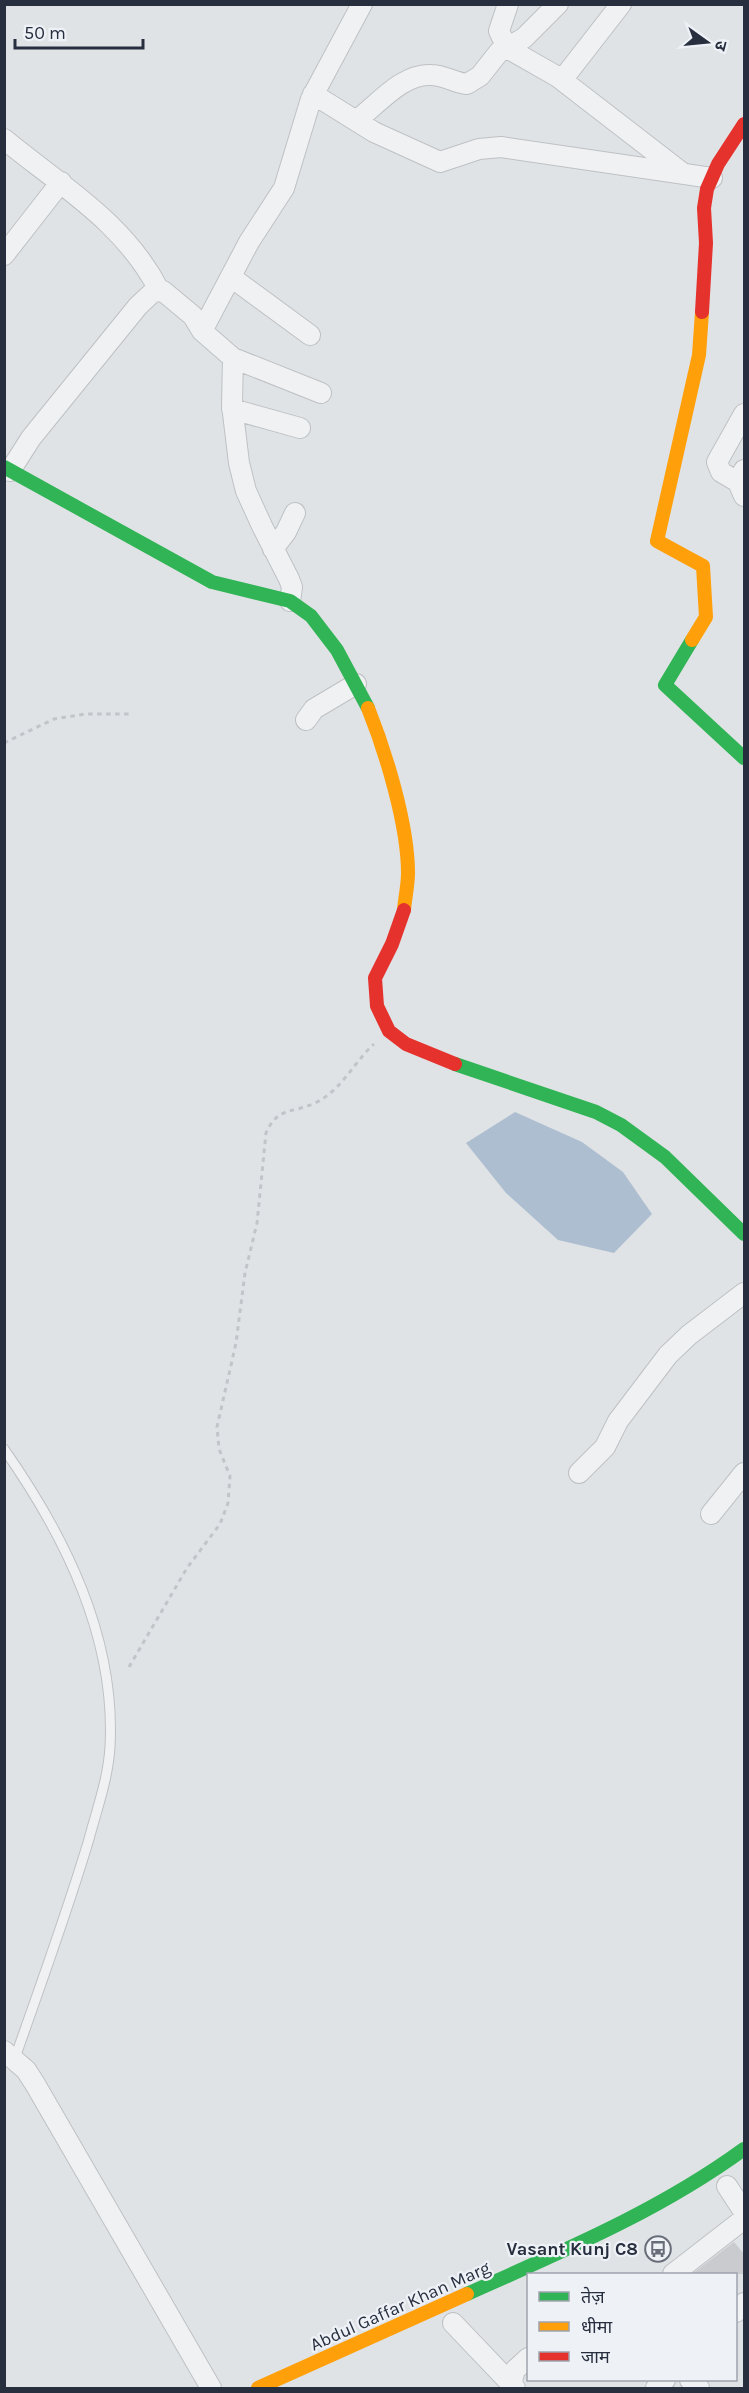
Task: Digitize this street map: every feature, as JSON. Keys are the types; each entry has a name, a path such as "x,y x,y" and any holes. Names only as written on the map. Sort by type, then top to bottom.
{"street":[{"path":"202,332 249,242 284,188 313,94 362,4"},
{"path":"508,4 499,30 507,48 562,80 683,174"},
{"path":"357,120 416,76 432,75 467,84 474,81 495,57 534,30 558,4"},
{"path":"562,80 621,4"},
{"path":"313,94 383,136 440,162 479,149 501,147 712,178"},
{"path":"744,123 712,178 704,208 706,243 699,355 657,541 703,566 706,616 665,686 744,758"},
{"path":"9,150 61,182 86,201 129,244 159,290 167,293 193,316 202,332 232,358 321,393"},
{"path":"4,255 61,182"},
{"path":"231,277 310,335"},
{"path":"159,290 138,306 7,469 212,582 290,601 311,616 324,630 356,684 380,738 405,837 408,873 404,911 392,944 375,978 376,1006 388,1031 406,1044 433,1056 596,1112 621,1125 665,1157 744,1234"},
{"path":"232,358 232,409 239,463 246,490 292,587 290,601"},
{"path":"232,409 300,428"},
{"path":"742,483 722,472 717,462 744,414"},
{"path":"273,549 286,532 294,513"},
{"path":"306,720 314,709 356,684"},
{"path":"579,1473 605,1447 618,1421 668,1355 689,1335 744,1293"},
{"path":"711,1514 744,1473"},
{"path":"10,2055 35,2085 211,2388"},
{"name":"Abdul Gaffar Khan Marg","path":"258,2388 394,2330 602,2234 700,2181 744,2149"},
{"path":"726,2186 744,2212"},
{"path":"674,2273 744,2219"},
{"path":"455,2325 513,2386"},
{"path":"513,2386 515,2370 527,2359"}],"lane":[{"path":"4,1449 61,1541 84,1594 98,1635 111,1716 105,1782 76,1884 10,2055"}],"path":[{"path":"4,743 54,719 85,714 132,714"},
{"path":"129,1667 187,1568 220,1524 228,1503 230,1476 219,1449 217,1427 241,1316 245,1272 262,1188 262,1156 266,1133 279,1113 316,1103 336,1087 365,1052 388,1031"}],"water":[{"path":"515,1112 582,1142 623,1172 652,1214 614,1253 558,1240 506,1193 466,1143"}],"building":[{"path":"734,2242 744,2254 744,2274 693,2273"}],"traffic: fast":[{"path":"4,467 212,582 290,601 311,616 337,650 368,708"},
{"path":"692,640 665,685 744,758"},
{"path":"455,1064 596,1112 621,1125 665,1157 744,1234"},
{"path":"467,2294 610,2229 678,2192 744,2149"}],"traffic: slow":[{"path":"692,640 706,617 703,566 657,541 699,355 702,312"},
{"path":"368,708 389,767 404,833 408,873 404,910"},
{"path":"258,2388 467,2294"}],"traffic: jam":[{"path":"702,312 706,243 704,208 707,189 718,164 744,124"},
{"path":"404,910 392,944 375,978 377,1006 389,1031 406,1044 455,1064"}],"place":[{"name":"Vasant Kunj C8","path":"658,2249"}]}
